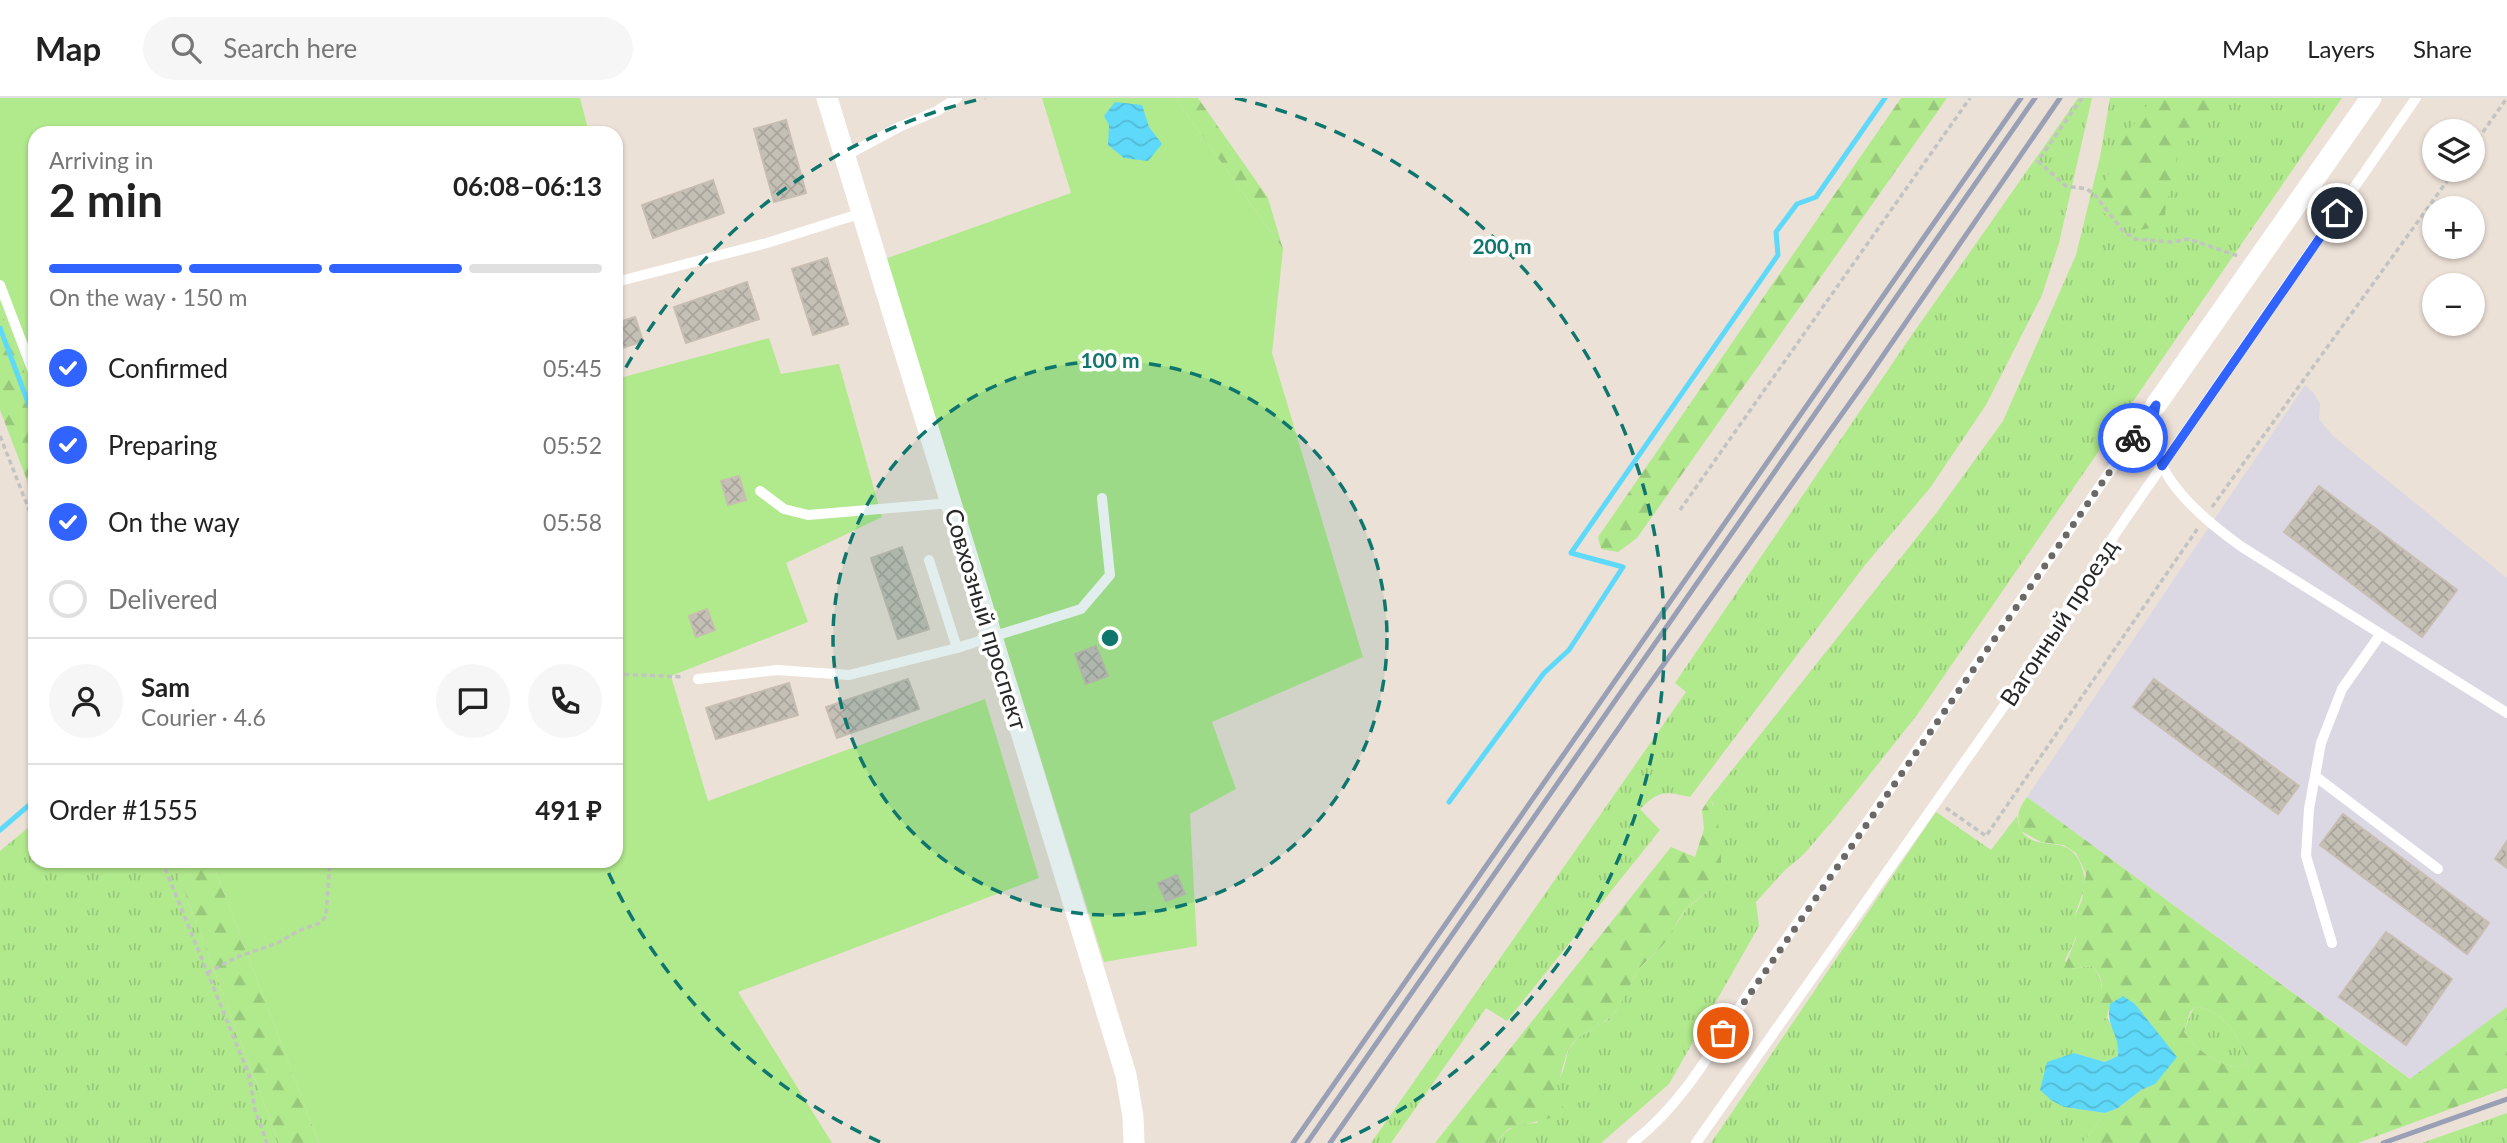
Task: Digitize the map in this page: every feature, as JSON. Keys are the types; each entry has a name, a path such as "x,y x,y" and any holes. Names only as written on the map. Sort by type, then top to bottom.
{"street":[{"name":"Совхозный проспект","path":"827,98 1126,1075 1134,1143"},
{"name":"Вагонный проезд","path":"2156,405 2371,98"}],"lane":[{"path":"845,156 899,127 937,111 957,98"},
{"name":"Вагонный проезд","path":"1696,1143 2023,679 2117,531 2416,98"},
{"path":"623,280 767,243 862,213"},
{"path":"0,285 28,359"},
{"path":"2156,405 2151,425 2162,466 2203,519 2242,547 2507,713"},
{"name":"Вагонный проезд","path":"1632,1143 1663,1116 1685,1091 1748,994 2156,405"},
{"path":"760,491 784,509 808,515 951,503"},
{"path":"698,679 777,670 849,675 957,648 1081,609 1110,575 1102,498"},
{"path":"929,560 957,648"},
{"path":"2332,943 2306,856 2309,810 2321,743 2342,689 2380,635"},
{"path":"2315,776 2438,869"}],"path":[{"path":"1680,510 1970,98"},
{"path":"2082,98 2038,161 2066,186 2087,189 2095,195 2123,231 2134,239 2171,243 2189,239 2220,248 2254,265"},
{"path":"2485,129 2507,98"},
{"path":"0,436 28,507"},
{"path":"623,674 671,675 698,679"},
{"path":"165,868 249,1075 256,1110 267,1143"},
{"path":"207,974 237,957 278,943 298,931 320,923 326,916 329,868"}],"shaded area":[{"path":"2305,385 2314,393 2320,404 2319,419 2333,436 2507,578 2507,1007 2411,1079 2027,797"}],"green space":[{"path":"0,98 580,98 587,126 28,126 28,381 0,308"},
{"path":"1042,98 1175,98 1283,249 1272,353 1363,657 1212,722 1236,789 1190,814 1197,946 1104,962 885,259 1071,193"},
{"path":"1175,98 1198,98 1268,198 1283,249"},
{"path":"1901,98 1947,98 1637,538 1618,552 1601,549 1598,537"},
{"path":"2078,98 2092,98 2059,243 2042,295 1986,405 1930,488 1865,565 1690,797 1657,795 1640,809 1660,830 1507,1021 1486,1008 1391,1143 1371,1143 1686,692 1675,683 1907,342"},
{"path":"2110,98 2342,98 1917,715 1835,818 1756,902 1759,926 1669,1084 1601,1143 1498,1143 1505,1133 1514,1127 1537,1123 1563,1071 1569,1048 1579,1037 1606,1021 1616,1011 1638,970 1662,946 1687,908 1711,889 1722,862 1713,803 1709,799 1937,512 2003,421 2076,255 2100,157"},
{"path":"2152,98 2228,98 2210,120 2178,150 2165,217 2155,227 2140,230 2112,221 2103,212 2099,199 2119,146"},
{"path":"0,308 28,381 28,483 0,410"},
{"path":"769,338 781,374 839,364 882,517 786,563 808,622 671,676 708,801 985,699 1039,878 738,992 832,1143 319,1143 215,868 623,868 623,377"},
{"path":"2027,797 2410,1079 2507,1007 2507,1088 2358,1143 2083,1143 2105,1113 2118,1108 2141,1090 2155,1084 2152,1028 2135,1004 2110,1004 2107,1017 2101,1020 2097,1014 2101,982 2097,971 2092,966 2064,968 2076,938 2076,914 2082,900 2086,874 2076,853 2070,849 2063,845 2041,842 2021,831 2018,817","holes":["2195,1007 2204,1008 2221,1018 2235,1034 2247,1060 2244,1066 2226,1064 2210,1057 2184,1032 2190,1012"]},
{"path":"1709,799 1716,812 1720,835 1718,881 1686,909 1663,945 1640,968 1614,1013 1571,1045 1557,1085 1565,1114 1508,1129 1498,1143 1435,1143 1671,847 1695,857 1704,829 1702,810"},
{"path":"1936,812 1991,850 2017,816 2021,830 2029,838 2068,848 2075,854 2084,876 2084,886 2076,912 2077,930 2074,942 2065,960 2070,969 2092,966 2097,972 2102,992 2101,1020 2107,1017 2119,1042 2118,1056 2105,1062 2074,1053 2064,1107 2105,1113 2083,1143 1711,1143"},
{"path":"28,828 28,868 176,868 279,1143 0,1143 0,851"},
{"path":"176,868 215,868 319,1143 279,1143"},
{"path":"2195,1007 2213,1012 2228,1025 2244,1051 2247,1060 2244,1066 2218,1061 2189,1039 2184,1032"},
{"path":"2507,1113 2507,1143 2422,1143"}],"water":[{"path":"1115,102 1142,105 1149,127 1162,144 1148,161 1124,158 1108,145 1109,125 1104,116"},
{"path":"2123,996 2135,1004 2177,1057 2155,1084 2141,1090 2118,1108 2105,1113 2064,1107 2051,1100 2040,1090 2047,1062 2074,1053 2105,1062 2118,1056 2109,1012 2110,1004"}],"building":[{"path":"786,120 806,193 774,202 754,129"},
{"path":"713,180 724,213 653,238 642,205"},
{"path":"827,258 848,324 813,335 792,269"},
{"path":"747,282 759,319 686,343 674,307"},
{"path":"635,317 643,341 623,348 623,321"},
{"path":"739,476 746,500 728,505 721,481"},
{"path":"2319,486 2457,590 2422,637 2284,532"},
{"path":"902,547 929,629 898,639 871,558"},
{"path":"707,609 715,630 696,637 689,616"},
{"path":"1096,646 1108,676 1086,684 1075,654"},
{"path":"908,679 919,709 837,738 826,707"},
{"path":"2154,679 2299,786 2278,814 2133,707"},
{"path":"789,683 798,715 716,739 706,708"},
{"path":"2343,814 2489,923 2467,954 2320,845"},
{"path":"2507,841 2507,868 2495,859"},
{"path":"1177,875 1185,894 1166,901 1158,883"},
{"path":"2386,932 2452,979 2406,1045 2339,997"}],"waterway":[{"path":"1449,802 1544,673 1569,650 1623,567 1571,553 1778,255 1776,232 1797,204 1816,197 1885,98"},
{"path":"0,328 28,402"},
{"path":"0,830 28,806"}],"railway":[{"path":"1293,1143 2021,98"},
{"path":"1307,1143 2035,98"},
{"path":"1330,1143 1639,699 1869,376 2060,98"},
{"path":"2383,1143 2507,1099"}],"way so far":[{"path":"1723,1033 2133,438"}],"route":[{"path":"2133,438 2156,405 2151,425 2162,466 2337,213"}]}
